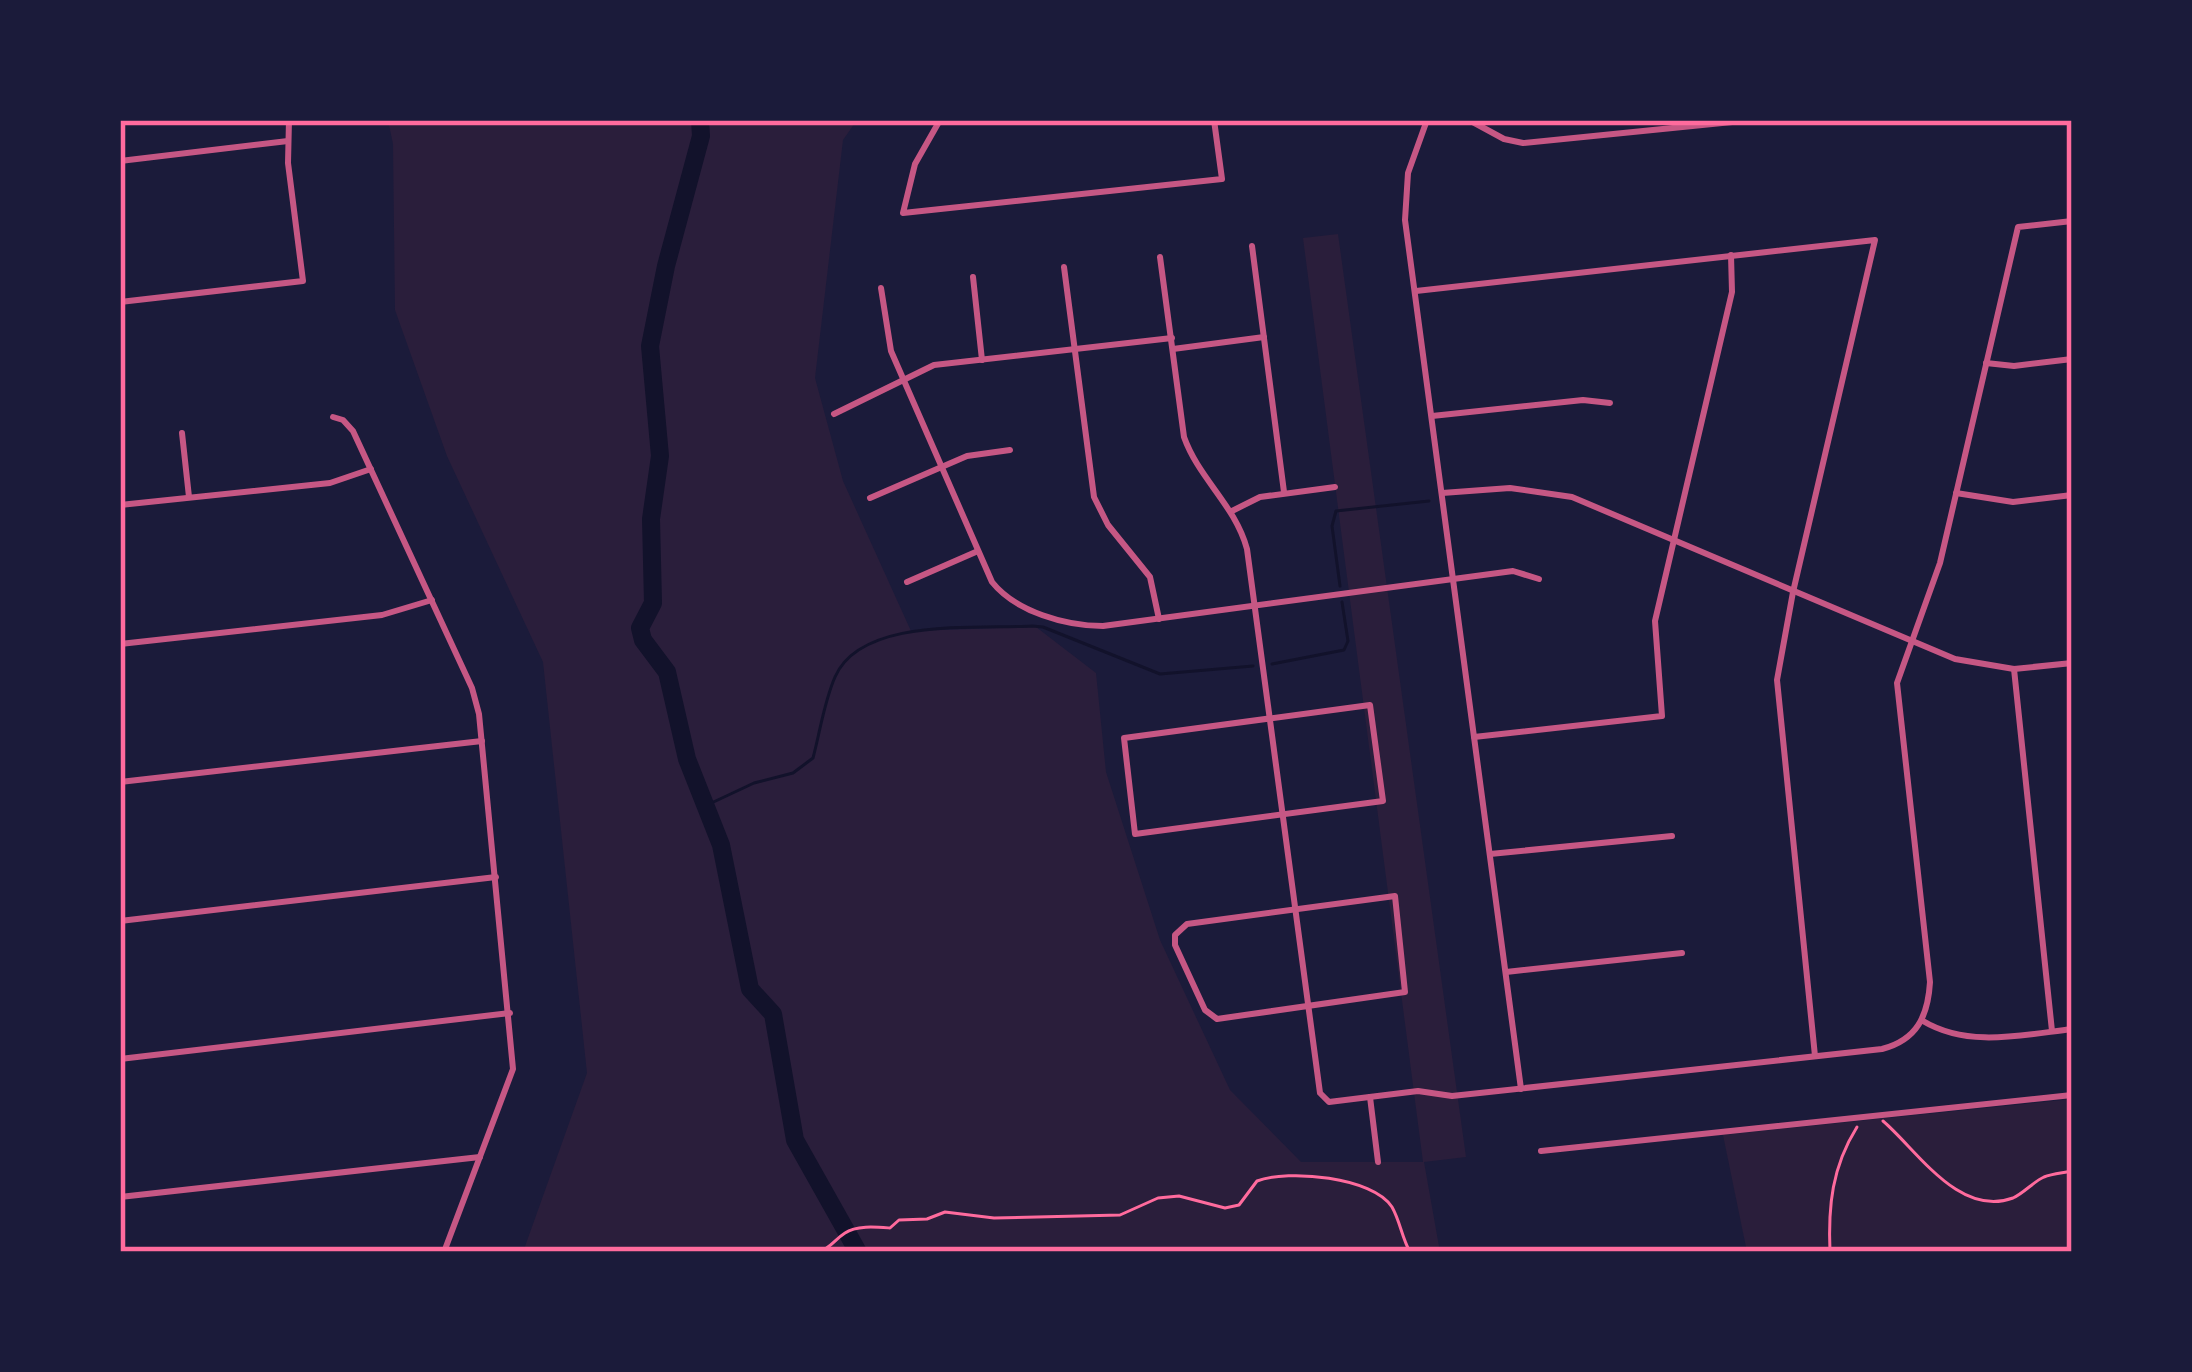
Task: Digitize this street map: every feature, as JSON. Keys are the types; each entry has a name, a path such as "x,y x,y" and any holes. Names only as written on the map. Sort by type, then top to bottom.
{"street":[{"path":"120,302 303,281 289,120"},
{"path":"940,120 915,164 903,213 1222,179 1214,120"},
{"path":"1427,120 1412,156 1405,220 1521,1089"},
{"path":"1469,120 1504,139 1523,143 1752,120"},
{"path":"120,160 288,141"},
{"path":"1160,256 1182,427 1191,455 1232,511 1247,549 1323,1099 1418,1091 1450,1096 1894,1046 1923,1021 1930,982 1896,696 1901,668 1933,586 2018,227 2072,221"},
{"path":"1416,291 1875,240 1777,680 1815,1056"},
{"path":"1252,246 1284,492"},
{"path":"1474,737 1662,716 1655,621 1732,292 1731,254"},
{"path":"1064,267 1098,510 1150,577 1159,619"},
{"path":"973,277 982,360"},
{"path":"881,288 886,332 904,381 997,589 1011,600 1057,620 1102,626 1514,571 1539,579"},
{"path":"1173,349 1264,337"},
{"path":"834,414 934,365 1172,338"},
{"path":"1986,363 2014,366 2072,359"},
{"path":"1432,416 1583,400 1610,403"},
{"path":"333,417 348,424 432,600 472,688 482,741 513,1069 444,1252"},
{"path":"182,434 189,497"},
{"path":"870,498 967,456 1010,450"},
{"path":"120,506 330,483 371,469"},
{"path":"1232,511 1260,497 1336,487"},
{"path":"1442,494 1510,488 1572,497 1955,659 2014,669 2072,662"},
{"path":"1956,493 2013,502 2072,495"},
{"path":"907,582 979,551"},
{"path":"120,644 382,615 432,600"},
{"path":"2014,669 2052,1031"},
{"path":"1370,705 1383,801 1135,833 1124,738 1270,719 1370,705"},
{"path":"120,782 482,741"},
{"path":"1490,854 1672,836"},
{"path":"120,921 496,877"},
{"path":"1396,896 1405,992 1210,1017 1175,945 1175,935 1186,924 1294,911 1396,896"},
{"path":"1506,972 1682,953"},
{"path":"120,1059 510,1013"},
{"path":"1923,1021 1974,1038 2072,1029"},
{"path":"1541,1151 2072,1095"},
{"path":"1370,1097 1378,1162"},
{"path":"120,1197 481,1157"}],"path":[{"path":"1882,1120 1931,1169 1966,1195 1982,1200 2012,1198 2044,1177 2072,1171"},
{"path":"1831,1252 1828,1207 1837,1167 1858,1125"},
{"path":"819,1252 858,1228 890,1228 898,1220 927,1220 945,1212 994,1218 1120,1214 1158,1198 1179,1196 1226,1208 1239,1205 1257,1181 1265,1178 1320,1177 1364,1185 1391,1205 1410,1252"}],"shaded area":[{"path":"388,120 857,120 843,140 815,378 843,481 911,631 1036,627 1096,673 1106,772 1160,940 1230,1090 1301,1162 1423,1162 1303,238 1338,234 1466,1157 1424,1162 1440,1252 523,1252 587,1073 543,662 447,456 395,310 393,144"},
{"path":"2072,1099 2072,1252 1747,1252 1723,1135"}],"waterway":[{"path":"700,120 701,136 650,346 660,456 651,519 653,603 640,628 643,640 667,672 687,759 721,845 750,989 773,1014 795,1140 858,1252"},
{"path":"1340,586 1332,526 1336,511 1429,501"},
{"path":"1272,664 1344,650 1348,641 1342,602"},
{"path":"705,806 754,783 793,773 813,758 835,677 849,658 894,635 1032,626 1160,674 1253,666"}]}
